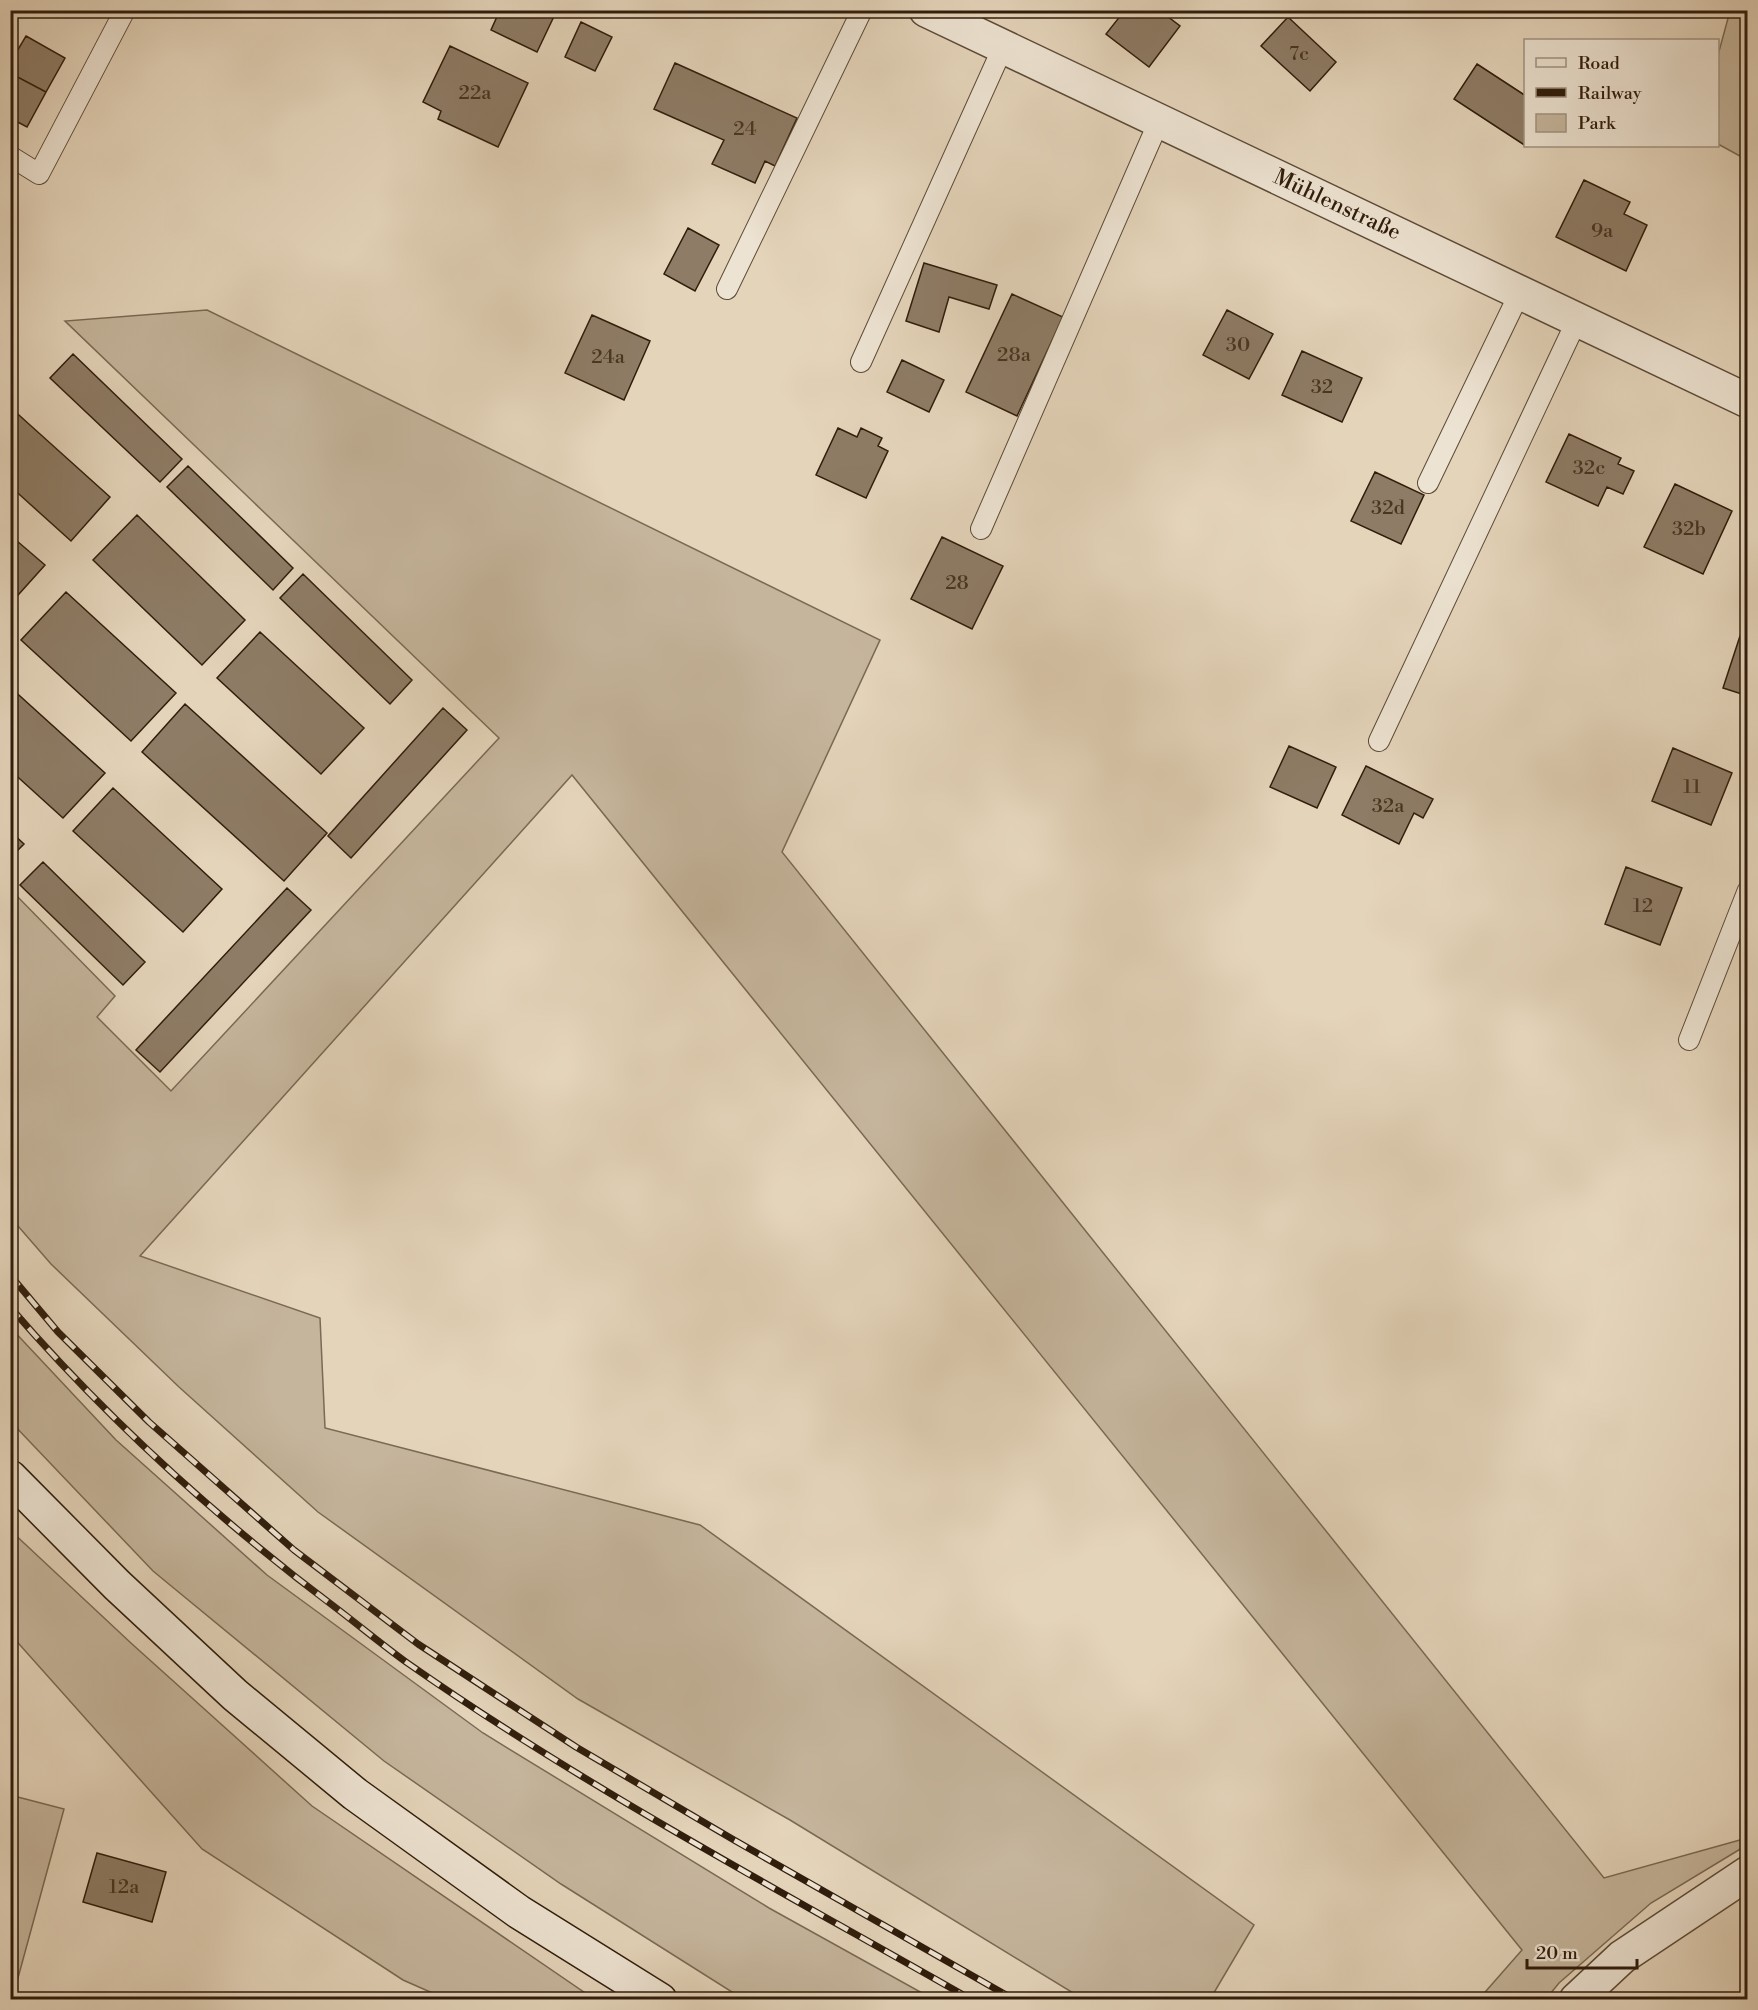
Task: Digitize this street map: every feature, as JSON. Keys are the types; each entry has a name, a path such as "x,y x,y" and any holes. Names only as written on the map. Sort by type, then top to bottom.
{"street":[{"name":"Mühlenstraße","path":"926,10 1748,401"},
{"path":"10,1477 117,1585 234,1695 355,1794 519,1911 660,2000"},
{"path":"1576,2000 1622,1957 1748,1873"}],"lane":[{"path":"10,156 39,174 125,10"},
{"path":"727,289 862,10"},
{"path":"861,362 1003,47"},
{"path":"981,529 1160,122"},
{"path":"1428,483 1520,292"},
{"path":"1379,741 1577,320"},
{"path":"1689,1041 1747,893"}],"green space":[{"path":"1730,11 1747,11 1747,160 1719,145 1719,51"},
{"path":"207,310 880,640 782,852 1604,1878 1747,1838 1747,1845 1651,1903 1559,1983 1546,1999 1479,1999 1522,1950 572,775 140,1256 320,1318 325,1428 700,1525 1254,1925 1212,1996 1218,1999 1083,1999 790,1820 578,1699 318,1512 179,1387 51,1264 11,1218 11,890 115,996 97,1017 171,1091 499,738 65,321"},
{"path":"10,1327 116,1440 267,1575 483,1733 769,1908 933,1999 743,1999 561,1884 384,1761 153,1571 11,1422"},
{"path":"10,1530 132,1644 312,1806 594,1999 446,1999 403,1980 202,1849 11,1635"},
{"path":"10,1795 64,1809 12,2000 10,1999"}],"building":[{"path":"500,10 557,10 537,52 491,30"},
{"path":"1125,10 1159,10 1180,26 1149,67 1106,34"},
{"path":"1288,17 1336,62 1310,91 1261,46"},
{"path":"581,22 612,37 595,71 565,57"},
{"path":"26,36 65,58 46,92 10,73 10,63"},
{"path":"450,46 528,83 498,147 438,119 441,111 423,102"},
{"path":"675,63 797,118 775,166 765,161 755,183 712,164 724,140 654,109"},
{"path":"1477,64 1524,95 1524,145 1454,99"},
{"path":"10,73 46,92 27,127 10,118"},
{"path":"1584,180 1630,202 1624,214 1647,225 1626,271 1556,237"},
{"path":"688,228 719,245 695,291 664,274"},
{"path":"924,263 997,285 989,309 949,297 939,332 906,321"},
{"path":"1012,294 1063,317 1017,416 966,392"},
{"path":"1227,310 1273,334 1249,379 1203,355"},
{"path":"592,315 650,341 624,400 565,373"},
{"path":"1302,351 1362,378 1342,422 1282,395"},
{"path":"73,354 182,459 160,482 50,378"},
{"path":"902,360 944,380 929,412 887,392"},
{"path":"10,407 110,497 71,541 10,486"},
{"path":"838,428 857,437 861,428 882,438 878,446 888,451 866,498 816,475"},
{"path":"1569,434 1621,458 1618,464 1634,471 1623,494 1607,487 1598,506 1546,482"},
{"path":"188,466 293,568 273,590 167,487"},
{"path":"1375,472 1424,495 1401,544 1351,521"},
{"path":"1675,484 1732,511 1703,574 1644,547"},
{"path":"137,515 245,620 202,665 93,560"},
{"path":"10,535 45,565 10,604"},
{"path":"942,537 1003,566 972,629 911,599"},
{"path":"303,574 412,680 390,704 280,598"},
{"path":"66,592 176,693 131,741 21,640"},
{"path":"260,632 364,728 321,774 217,678"},
{"path":"1740,636 1748,639 1748,696 1723,688"},
{"path":"10,687 105,773 63,818 10,770"},
{"path":"185,704 327,833 284,881 142,752"},
{"path":"443,708 467,730 351,858 328,836"},
{"path":"1289,746 1336,767 1317,808 1270,787"},
{"path":"1673,748 1732,773 1711,825 1652,801"},
{"path":"1366,766 1433,799 1423,818 1414,813 1399,844 1342,815"},
{"path":"113,788 222,889 183,932 73,831"},
{"path":"10,831 24,844 10,858"},
{"path":"43,862 145,962 123,985 20,885"},
{"path":"1626,867 1682,888 1660,945 1605,924"},
{"path":"287,888 311,910 160,1072 136,1050"},
{"path":"97,1853 166,1872 152,1922 83,1902"}],"railway":[{"path":"10,1275 58,1332 149,1422 294,1550 418,1644 576,1747 1015,2000"},
{"path":"10,1307 86,1390 167,1468 295,1577 406,1662 474,1708 614,1796 972,2000"}]}
